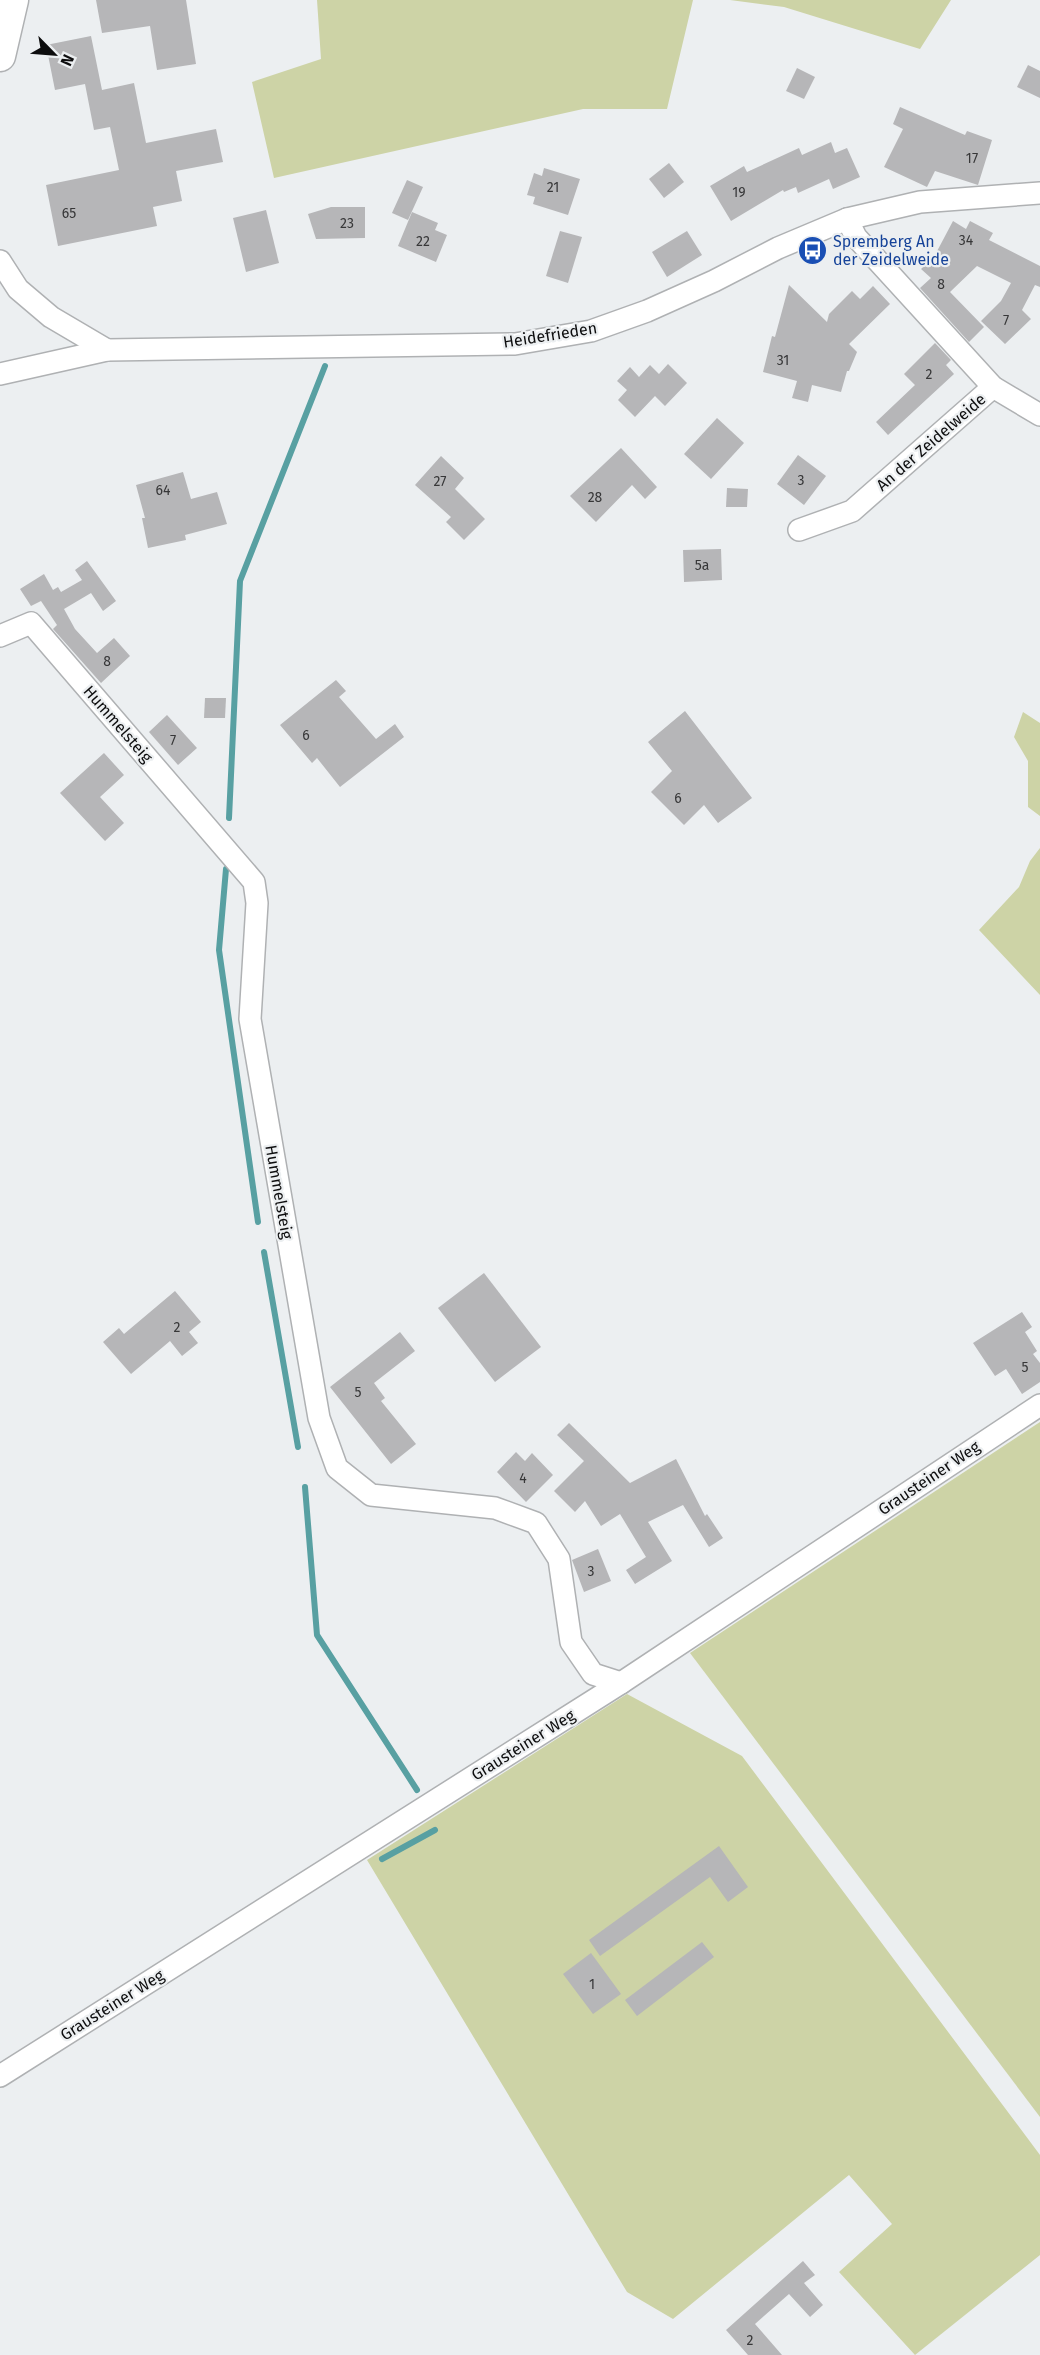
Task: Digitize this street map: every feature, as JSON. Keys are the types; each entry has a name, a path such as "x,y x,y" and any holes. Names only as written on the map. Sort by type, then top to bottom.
{"main road":[{"path":"0,56 13,0"}],"street":[{"name":"Heidefrieden","path":"0,374 107,350 515,344 591,331 647,311 714,281 778,248 847,219 920,202 1040,193"},
{"name":"An der Zeidelweide","path":"799,530 852,512 993,387 856,237 847,219"},
{"path":"0,261 18,289 51,317 107,350"},
{"path":"993,387 1040,415"},
{"name":"Hummelsteig","path":"0,636 31,622 254,882 257,903 250,1019 319,1418 337,1468 371,1495 495,1508 536,1523 559,1559 571,1642 593,1674 621,1683"},
{"name":"Grausteiner Weg","path":"0,2076 621,1683 1040,1405"}],"green space":[{"path":"317,0 693,0 667,109 583,109 274,178 252,82 321,59"},
{"path":"730,0 951,0 920,49 784,7"},
{"path":"1023,712 1040,723 1040,816 1028,807 1028,761 1014,737"},
{"path":"1040,848 1040,995 979,930 1019,887 1030,861"},
{"path":"1040,1422 1040,2117 690,1653"},
{"path":"627,1694 742,1756 1040,2155 1040,2255 915,2355 839,2272 892,2224 849,2175 673,2319 627,2292 367,1860"}],"building":[{"path":"96,0 186,0 196,64 157,70 150,26 102,33"},
{"path":"91,36 102,90 134,83 146,143 216,129 223,162 176,171 182,201 153,207 157,226 58,246 46,185 119,170 110,127 94,130 85,84 55,90 46,45"},
{"path":"1028,65 1040,71 1040,98 1017,87"},
{"path":"797,68 815,77 804,99 786,91"},
{"path":"900,107 965,135 967,131 992,140 978,185 935,171 927,187 884,167 903,129 893,124"},
{"path":"831,142 835,153 847,148 860,177 833,189 829,179 798,193 796,187 784,192 783,190 731,221 710,186 744,166 747,172 799,148 802,155"},
{"path":"669,163 684,182 664,198 649,179"},
{"path":"544,168 580,179 568,215 533,204 535,197 527,195 534,173 542,176"},
{"path":"407,180 423,187 408,220 392,213"},
{"path":"331,207 365,207 365,238 316,239 308,214"},
{"path":"266,210 279,263 246,272 233,218"},
{"path":"412,212 438,223 435,230 447,235 436,262 398,246"},
{"path":"953,221 966,229 970,221 993,233 989,240 1040,266 1040,287 1035,285 1022,310 1031,319 1005,344 981,321 1001,301 1011,283 977,266 950,292 984,327 969,342 920,288 931,278 921,269 935,255"},
{"path":"560,231 582,237 568,283 546,276"},
{"path":"687,231 702,255 667,277 652,252"},
{"path":"789,285 827,322 829,314 852,291 860,299 873,286 890,304 849,344 857,352 847,371 841,392 812,385 808,402 792,398 797,381 763,372"},
{"path":"935,343 951,360 946,365 954,374 888,435 876,422 915,385 904,374"},
{"path":"668,364 687,383 665,406 655,396 635,417 618,400 627,390 617,381 630,367 639,377 650,365 659,374"},
{"path":"717,418 744,443 711,479 684,454"},
{"path":"621,448 657,487 645,499 632,485 596,522 570,496"},
{"path":"798,455 826,476 804,505 777,484"},
{"path":"441,456 464,478 455,489 485,519 464,540 446,522 451,517 415,485"},
{"path":"183,472 191,499 217,492 227,524 185,535 186,540 148,548 142,518 145,518 136,485"},
{"path":"727,488 748,489 747,507 726,507"},
{"path":"721,549 722,580 684,582 683,550"},
{"path":"87,561 116,601 103,611 91,593 64,609 75,629 97,653 114,638 130,656 101,683 53,629 57,625 41,601 31,606 20,589 44,574 53,590 58,587 61,592 82,580 75,570"},
{"path":"336,680 346,691 339,697 376,739 395,724 404,737 340,787 317,758 312,763 280,725"},
{"path":"205,698 226,698 225,718 204,718"},
{"path":"685,711 752,798 718,823 704,805 684,825 651,792 672,771 648,742"},
{"path":"167,715 197,748 178,765 149,732"},
{"path":"104,753 124,775 100,797 124,823 105,841 60,793"},
{"path":"484,1273 541,1347 495,1382 438,1308"},
{"path":"175,1291 201,1322 189,1332 198,1343 182,1356 170,1341 131,1374 103,1342 119,1328 124,1334"},
{"path":"1022,1312 1032,1327 1025,1332 1037,1351 1033,1354 1040,1363 1040,1382 1022,1394 1006,1369 995,1376 973,1343"},
{"path":"400,1332 415,1351 374,1383 385,1398 381,1401 416,1444 391,1464 330,1387"},
{"path":"569,1423 630,1483 676,1459 705,1516 707,1514 723,1538 709,1547 683,1505 648,1522 672,1561 635,1584 626,1570 646,1557 620,1514 601,1526 585,1501 575,1512 554,1491 584,1461 557,1435"},
{"path":"516,1452 525,1461 532,1453 553,1475 526,1502 497,1472"},
{"path":"598,1549 611,1581 584,1592 572,1560"},
{"path":"719,1846 748,1887 728,1902 710,1877 600,1956 589,1940"},
{"path":"702,1942 714,1957 637,2016 625,2000"},
{"path":"591,1953 621,1994 593,2014 563,1974"},
{"path":"803,2261 815,2275 804,2283 823,2305 810,2317 789,2294 755,2324 782,2355 748,2355 726,2330"}],"waterway":[{"path":"229,818 240,581 325,366"},
{"path":"226,869 219,950 258,1222"},
{"path":"264,1252 298,1447"},
{"path":"305,1487 317,1635 417,1790"},
{"path":"382,1859 435,1830"}],"place":[{"name":"Spremberg An der Zeidelweide","path":"812,250"}]}
